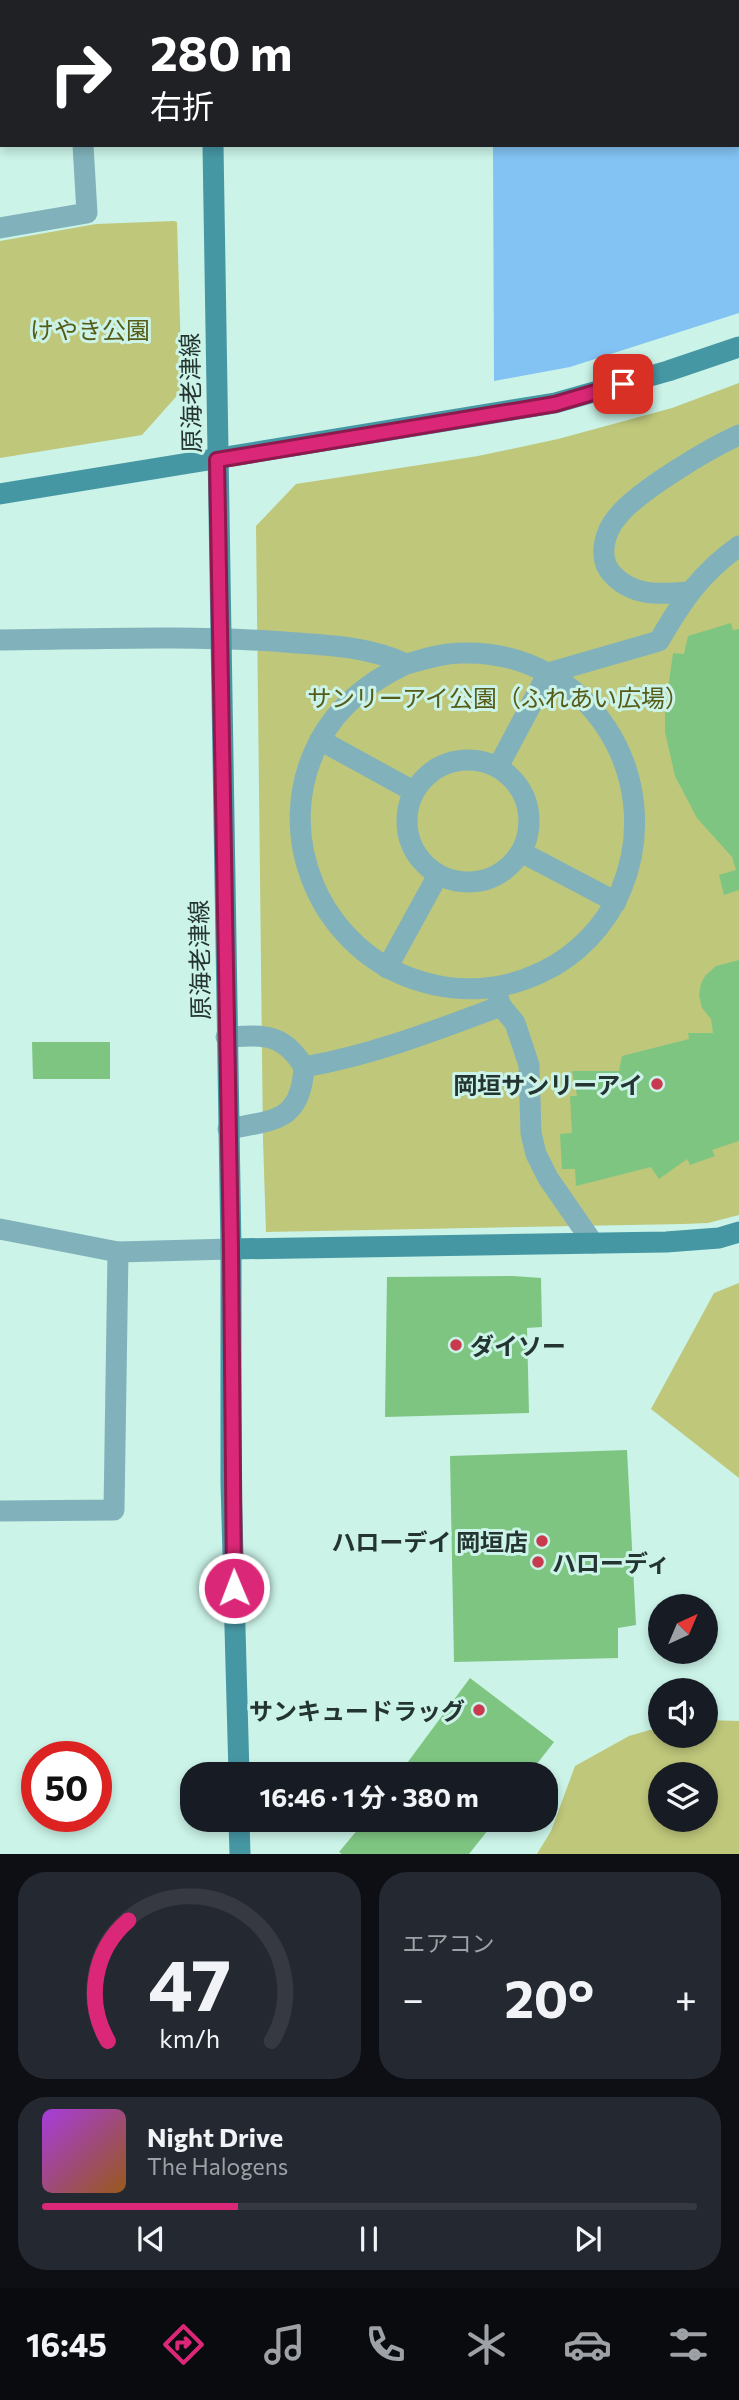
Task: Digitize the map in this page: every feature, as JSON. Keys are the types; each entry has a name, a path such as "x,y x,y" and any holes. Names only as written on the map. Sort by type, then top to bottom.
{"main road":[{"name":"原海老津線","path":"214,147 231,1249 231,1482 239,1762"},
{"path":"0,494 555,404 739,347"},
{"path":"231,1249 666,1242 719,1238 739,1232"},
{"path":"239,1832 240,1854"}],"street":[{"path":"0,228 87,214 83,147"},
{"path":"689,592 657,594 635,590 614,577 607,568 603,554 608,534 618,516 636,499 739,435"},
{"path":"498,767 548,673 659,641 689,592 707,571 739,545"},
{"path":"0,640 220,637 357,649 385,654 406,664"},
{"path":"304,1067 383,1049 498,996 519,982 565,959 585,943 616,902 629,871 635,839 635,806 629,774 617,743 598,715 575,692 548,673 521,662 492,655 463,653 434,656 406,664 365,687 333,720 309,764 303,789 301,842 306,868 316,892 337,925 365,954 412,979 439,987 467,989 498,996 515,1023 528,1065 531,1133 536,1153 563,1201 593,1243"},
{"path":"320,740 413,791"},
{"path":"451,761 483,761 498,767 513,780 524,796 529,815 528,834 521,852 511,865 484,880 469,883 438,875 415,853 408,838 406,822 413,791 423,778 451,761"},
{"path":"521,852 616,902"},
{"path":"387,968 438,875"},
{"path":"226,1037 272,1038 284,1042 294,1050 304,1067 303,1088 290,1111 271,1120 228,1129"},
{"path":"0,1229 118,1252 231,1249"},
{"path":"0,1511 114,1510 118,1252"}],"green space":[{"name":"けやき公園","path":"177,222 182,390 142,435 0,458 0,241 96,224"},
{"name":"サンリーアイ公園（ふれあい広場）","path":"739,383 739,1215 708,1223 683,1224 266,1232 256,526 296,484 478,456 558,439 672,408"},
{"path":"739,1283 739,1478 651,1409 714,1293"},
{"path":"718,1720 739,1721 739,1854 537,1854 550,1832 558,1832 558,1812 575,1766 629,1736 648,1730 648,1748 718,1748"}],"water":[{"path":"493,147 739,147 739,313 570,367 494,381"}],"building":[{"path":"731,623 733,630 739,629 739,890 724,895 719,875 736,870 732,857 697,818 675,776 665,732 665,711 673,653 684,654 688,636"},
{"name":"岡垣サンリーアイ","path":"739,960 739,1141 712,1150 715,1156 690,1165 687,1159 659,1179 651,1167 576,1186 575,1169 562,1169 560,1134 572,1133 570,1096 577,1096 572,1071 619,1071 622,1056 689,1039 688,1033 713,1033 711,1019 702,1008 699,995 701,984 716,966"},
{"path":"32,1042 110,1042 110,1079 33,1079"},
{"name":"ダイソー","path":"387,1277 541,1278 542,1327 527,1328 529,1413 385,1417"},
{"name":"ハローデイ 岡垣店","path":"627,1450 636,1625 618,1628 618,1658 454,1662 450,1456"},
{"name":"サンキュードラッグ","path":"470,1678 554,1742 538,1762 408,1762"},
{"path":"356,1832 486,1832 469,1854 339,1852"}],"place":[{"name":"岡垣サンリーアイ","path":"657,1084"},
{"name":"ダイソー","path":"456,1345"},
{"name":"ハローデイ 岡垣店","path":"542,1541"},
{"name":"ハローディ","path":"538,1562"},
{"name":"サンキュードラッグ","path":"479,1710"}],"route":[{"path":"234,1588 231,1249 217,460 555,404 623,384"}]}
